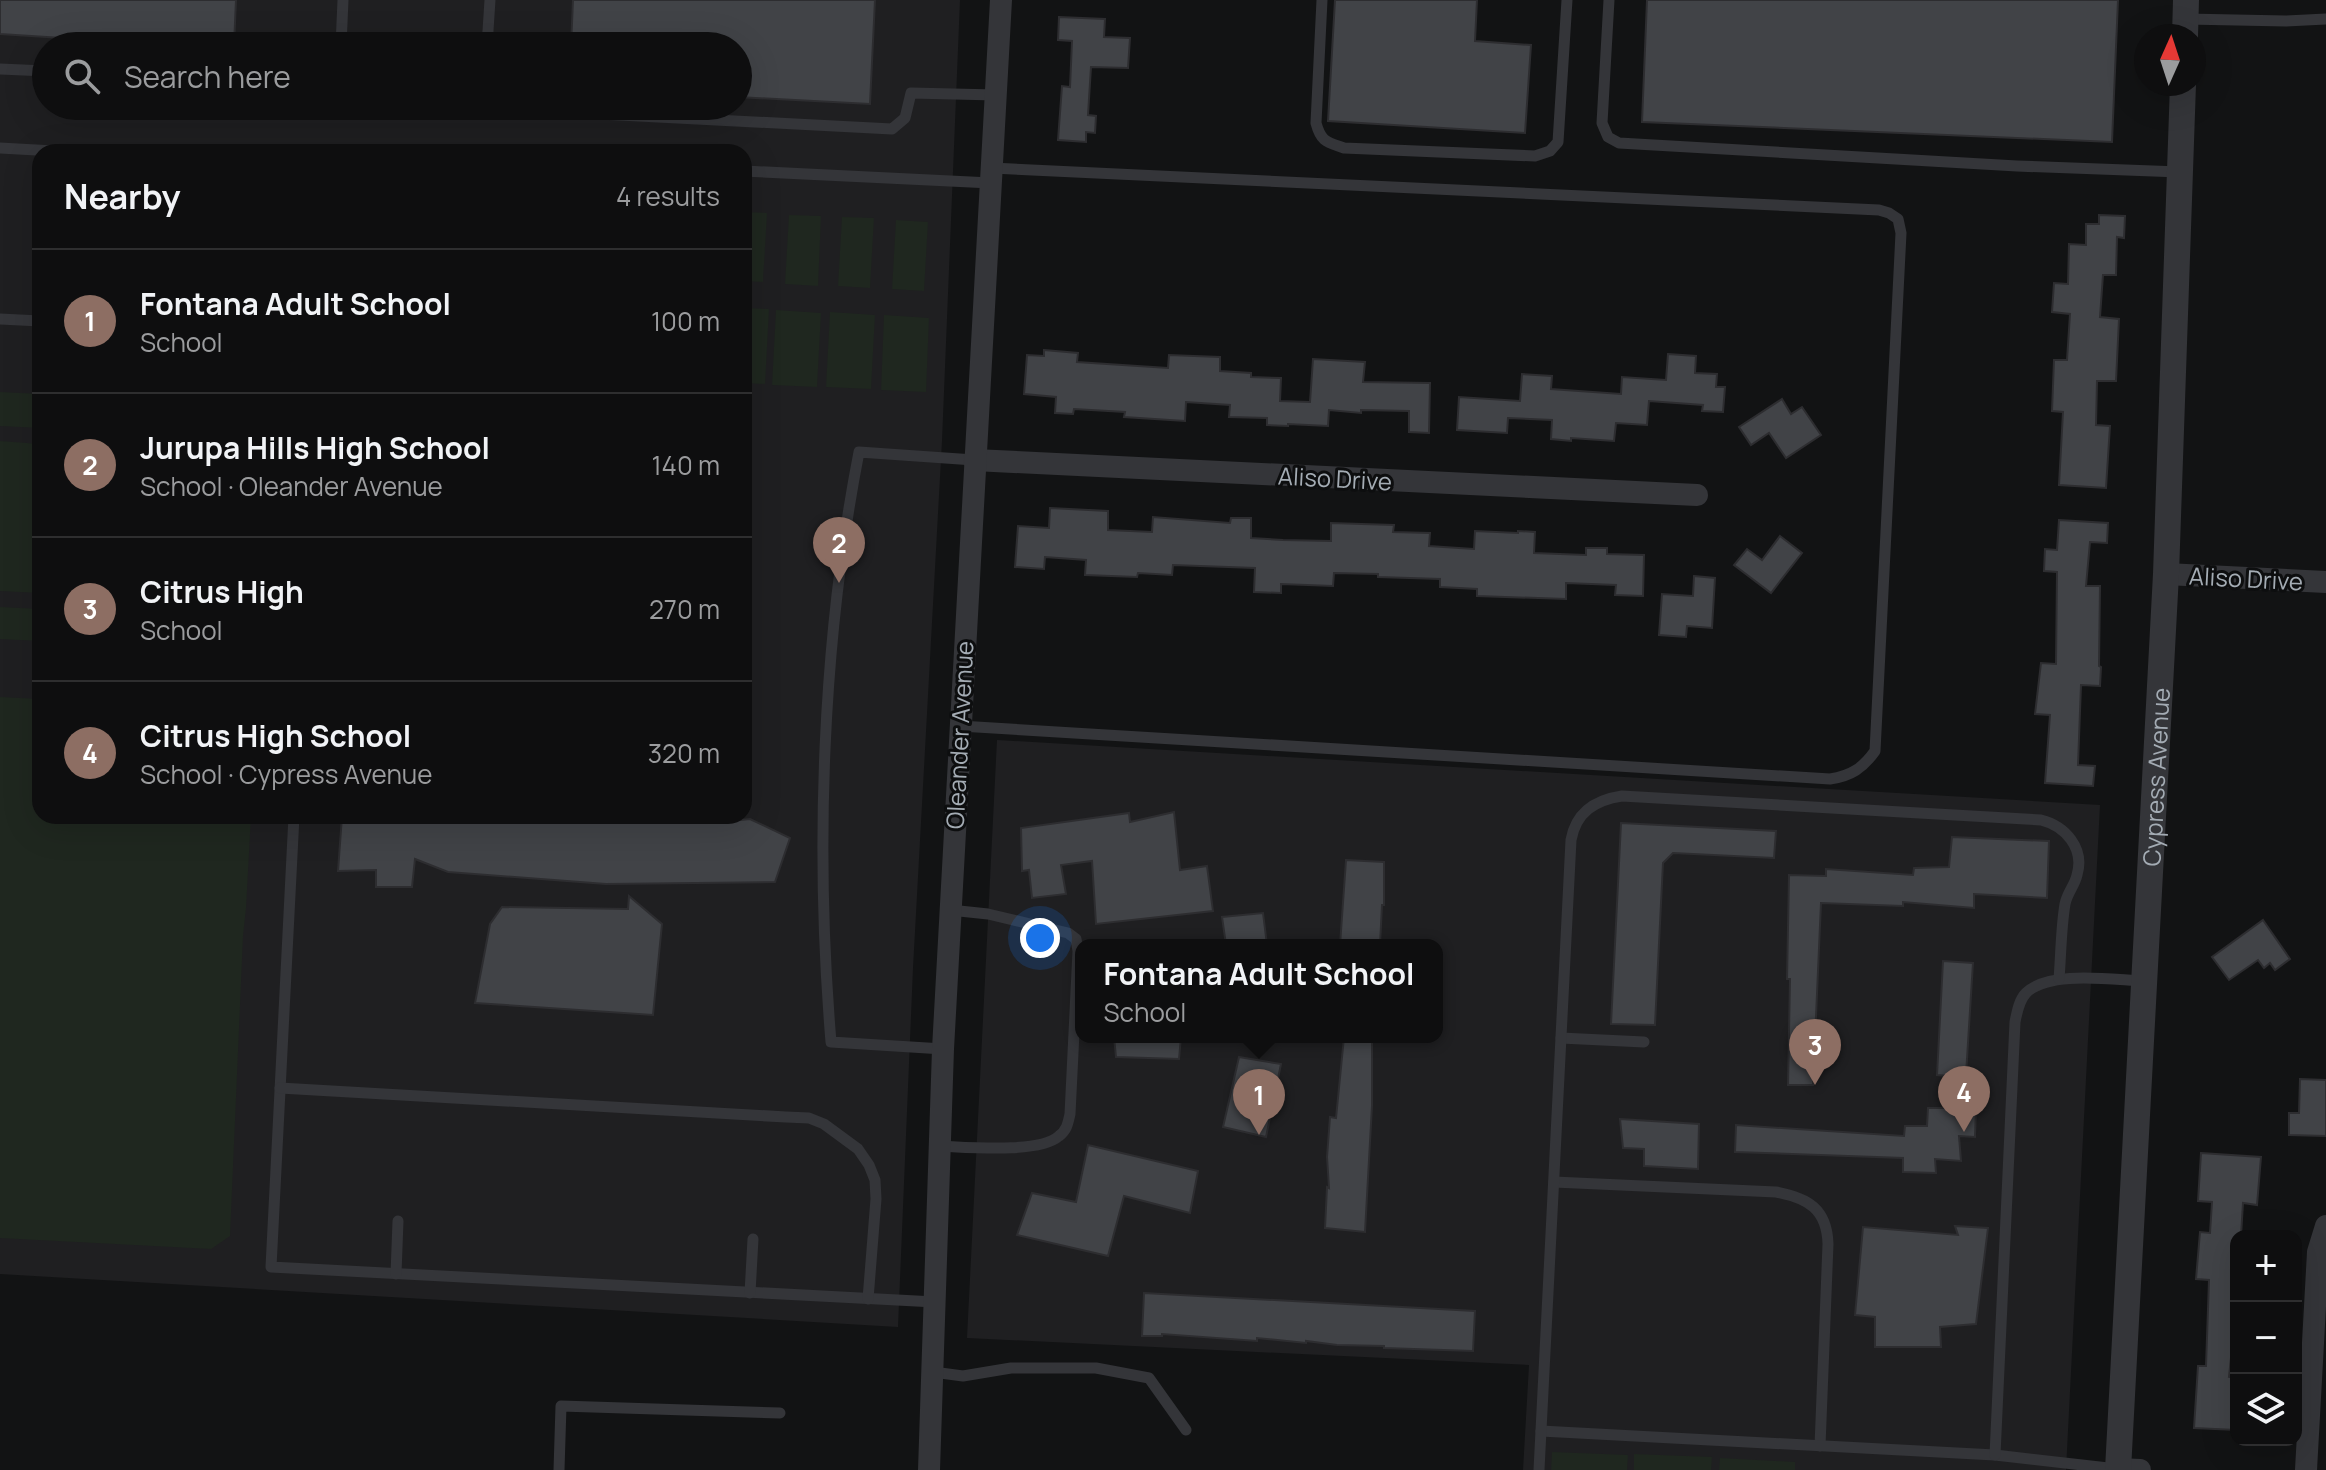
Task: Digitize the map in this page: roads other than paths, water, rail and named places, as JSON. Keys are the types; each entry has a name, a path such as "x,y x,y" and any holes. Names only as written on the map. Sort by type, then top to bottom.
{"street":[{"name":"Oleander Avenue","path":"929,1470 943,1049 1001,0"},
{"name":"Cypress Avenue","path":"2125,1470 2144,981 2166,574 2183,96"},
{"name":"Aliso Drive","path":"974,460 1697,495"},
{"name":"Aliso Drive","path":"2166,574 2326,582"},
{"path":"2306,1470 2318,1252 2326,1226"}],"lane":[{"path":"342,32 343,0"},
{"path":"488,32 490,0"},
{"path":"1322,0 1316,123 1319,135 1326,142 1344,148 1535,156 1550,151 1558,142 1567,0"},
{"path":"1609,0 1602,123 1608,137 1619,143 1986,165 2180,172"},
{"path":"2186,18 2326,19"},
{"path":"0,69 32,70"},
{"path":"717,120 892,129 905,118 911,93 996,95"},
{"path":"0,148 32,150"},
{"path":"752,171 992,175 1848,208 1879,210 1898,219 1901,233 1875,751 1859,770 1845,777 1830,779 960,726"},
{"path":"0,319 32,321"},
{"path":"943,1049 831,1042 824,916 825,762 839,585 859,452 974,460"},
{"path":"1539,1470 1573,829 1578,818 1597,802 1622,796 2054,823 2075,846 2078,861 2077,875 2066,899 2059,979"},
{"path":"294,824 271,1267 935,1302"},
{"path":"950,910 988,914 1068,933 1076,939"},
{"path":"1995,1455 2018,1006 2025,994 2039,984 2059,979 2144,981"},
{"path":"940,1146 996,1149 1031,1145 1052,1141 1067,1128 1075,1012"},
{"path":"1561,1038 1644,1042"},
{"path":"280,1088 817,1121 844,1136 858,1149 875,1180 868,1299"},
{"path":"1554,1182 1776,1192 1800,1199 1823,1215 1828,1244 1820,1446"},
{"path":"396,1274 398,1221"},
{"path":"750,1293 753,1239"},
{"path":"933,1372 963,1376 1011,1368 1096,1368 1149,1378 1186,1430"},
{"path":"559,1470 561,1406 780,1413"},
{"path":"1541,1431 1995,1455 2125,1470"}],"place":[{"name":"Jurupa Hills High School","path":"839,583"},
{"name":"Citrus High","path":"1815,1085"},
{"name":"Citrus High School","path":"1964,1132"},
{"name":"Fontana Adult School","path":"1259,1135"}]}
